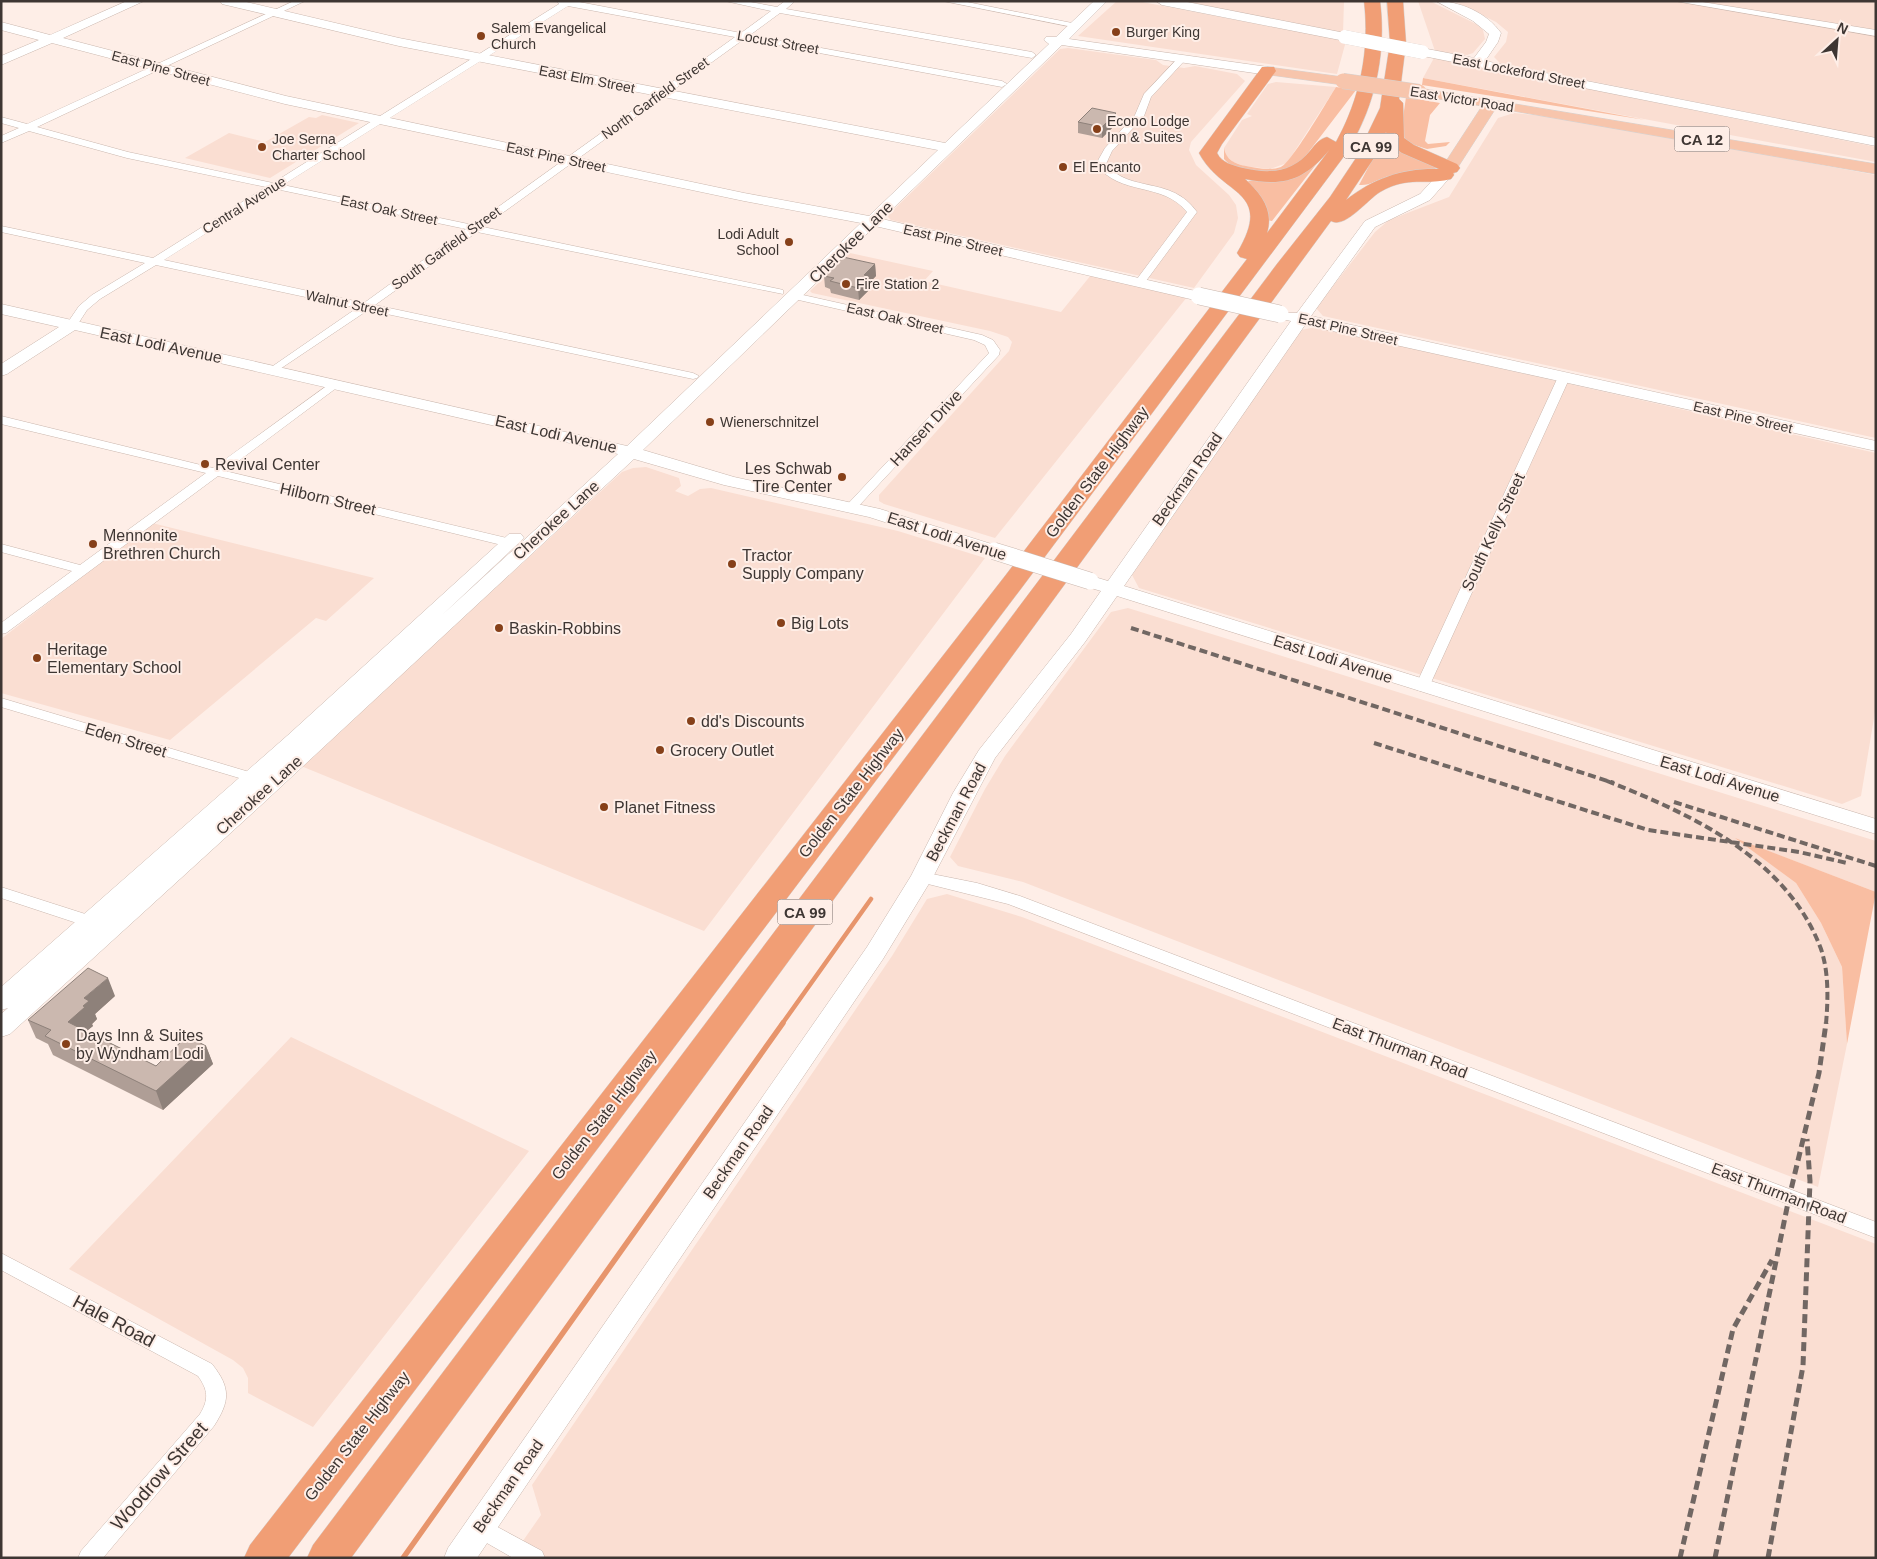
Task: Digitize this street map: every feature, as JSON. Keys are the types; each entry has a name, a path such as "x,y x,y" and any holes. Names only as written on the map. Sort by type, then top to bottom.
{"highway":[{"name":"Golden State Highway","path":"264,1558 1229,298 1348,136 1365,91 1374,47 1372,1"},
{"name":"Golden State Highway","path":"327,1558 1284,268 1337,200 1365,158 1389,108 1394,84 1398,43 1395,1"},
{"path":"1229,298 1238,267 1255,241 1262,217 1258,204 1249,191 1210,159 1208,153 1268,71"},
{"path":"1394,84 1395,140 1408,149 1453,165"},
{"path":"1220,167 1258,176 1283,175 1300,170 1326,143 1365,91"},
{"path":"1284,268 1304,254 1359,198 1378,185 1453,165"},
{"path":"1400,178 1422,182 1428,185 1431,193"}],"main road":[{"name":"East Victor Road","path":"1268,71 1529,109 1876,170"},
{"name":"Beckman Road","path":"1453,165 1492,103"},
{"path":"1484,117 1505,111 1529,109"}],"street":[{"path":"1,61 138,1"},
{"name":"East Elm Street","path":"226,1 365,35 477,58 942,147"},
{"path":"1,140 301,1"},
{"name":"Locust Street","path":"555,1 1002,84"},
{"path":"729,1 1032,55"},
{"name":"North Garfield Street","path":"569,160 791,1"},
{"path":"947,1 1078,25"},
{"name":"Cherokee Lane","path":"1,1028 263,791 1054,41 1064,23 1086,1"},
{"name":"Cherokee Lane","path":"942,147 1032,55 1078,25 1101,1"},
{"name":"East Lockeford Street","path":"1162,1 1876,142"},
{"path":"1442,1 1479,19 1495,32 1492,42 1477,63"},
{"path":"1679,1 1876,33"},
{"name":"Central Avenue","path":"1,371 72,325 83,308 96,297 568,2"},
{"name":"East Pine Street","path":"1,26 285,100 864,220 1876,446"},
{"name":"East Victor Road","path":"1054,41 1268,71"},
{"path":"1140,283 1192,212 1188,204 1174,194 1111,175 1104,170 1102,164 1108,150 1139,116 1147,96 1182,59"},
{"name":"East Oak Street","path":"1,120 127,155 786,294 978,337 994,346"},
{"name":"South Garfield Street","path":"274,370 569,160"},
{"name":"Beckman Road","path":"458,1558 875,952 922,877 986,755 1078,638 1101,585 1289,316 1370,224 1431,193 1453,165"},
{"name":"Walnut Street","path":"1,229 693,376"},
{"name":"Cherokee Lane","path":"1,1002 510,542 623,450 693,376 786,294"},
{"name":"East Lodi Avenue","path":"1,309 623,450 724,480 851,507 1422,687 1876,826"},
{"name":"Hansen Drive","path":"851,507 995,353 994,346"},
{"name":"South Kelly Street","path":"1422,687 1564,377"},
{"path":"1,630 335,384"},
{"name":"Hilborn Street","path":"1,420 510,542"},
{"path":"1,548 82,570"},
{"name":"Eden Street","path":"1,702 252,777"},
{"name":"East Thurman Road","path":"922,877 977,889 1014,900 1876,1230"},
{"path":"1,892 111,929"},
{"name":"Hale Road","path":"5,1268 205,1370 216,1383 217,1389"},
{"name":"Woodrow Street","path":"89,1558 207,1420 216,1406 217,1389"},
{"path":"480,1527 534,1558"}],"shaded area":[{"path":"1117,1 1137,1 1346,41 1337,74 1078,36"},
{"path":"1184,1 1344,1 1343,33"},
{"path":"1418,1 1430,1 1478,25 1483,30 1485,39 1473,53 1467,55 1435,51"},
{"path":"1454,1 1876,1 1876,138 1500,63 1494,57 1506,42 1508,32 1496,22"},
{"path":"1068,48 1156,60 1163,65 1184,68 1195,66 1237,74 1245,81 1191,142 1189,150 1196,165 1229,195 1236,205 1238,218 1234,233 1194,288 891,220 887,216 1060,49"},
{"path":"1434,58 1876,147 1876,162 1423,78"},
{"path":"1423,78 1646,120 1422,85"},
{"path":"1276,82 1336,87 1287,163 1270,169 1244,166 1233,162 1225,155 1224,148 1242,120 1252,116 1247,114 1268,84"},
{"path":"1336,87 1356,90 1301,162 1279,172 1251,171 1229,164 1224,159 1224,148 1227,156 1238,164 1264,169 1281,167 1301,143"},
{"path":"1406,97 1440,103 1430,115 1425,141 1428,144 1450,142 1446,146 1427,149 1405,142 1402,125"},
{"path":"1514,113 1572,119 1876,175 1876,438 1323,316 1316,308 1375,232 1389,220 1449,197 1498,118"},
{"name":"Joe Serna Charter School","path":"322,115 359,123 270,178 185,158 229,133 265,142 309,117 316,118"},
{"path":"1382,141 1436,167 1435,170 1398,174 1370,184 1359,185"},
{"path":"1315,161 1318,162 1272,221 1266,220 1246,182"},
{"path":"850,253 933,271 924,281 1061,312 1091,275 1187,297 995,538 884,504 879,501 879,495 1009,351 1012,342 1008,337 990,331 812,293 810,291"},
{"path":"1316,327 1876,453 1876,706 1861,796 1842,804 1139,588 1132,575 1301,330"},
{"path":"646,467 679,478 681,486 675,491 688,496 700,489 711,488 898,531 985,558 704,931 301,766 622,472 633,468"},
{"path":"152,523 374,578 326,621 316,618 170,740 1,693 1,639"},
{"path":"1128,608 1876,841 1876,892 1737,839 1796,883 1821,923 1842,967 1847,1044 1818,1187 1023,882 958,866 950,857 985,789 1005,756 1111,612"},
{"path":"1735,838 1876,892 1847,1044 1842,967 1821,923 1796,883"},
{"path":"947,894 1022,917 1876,1244 1876,1558 511,1558 541,1515 532,1485 892,956 927,899"},
{"path":"291,1037 529,1151 313,1427 248,1393 248,1378 243,1368 233,1360 69,1269"}],"building":[{"path":"1092,108 1116,113 1102,127 1078,122"},
{"path":"843,257 875,264 864,275 870,277 858,288 830,281 834,278 824,276"},
{"path":"88,968 108,978 84,998 89,1001 68,1022 156,1066 187,1036 206,1046 156,1091 45,1036 51,1030 28,1020"}],"waterway":[{"path":"782,1024 871,899"},
{"path":"403,1558 783,1023"}],"railway":[{"path":"1131,628 1614,783"},
{"path":"1374,743 1648,830 1732,842"},
{"path":"1607,781 1671,808 1732,842"},
{"path":"1674,802 1876,866"},
{"path":"1732,842 1799,852 1847,863"},
{"path":"1732,842 1760,865 1785,889 1805,917 1824,958 1827,977 1826,1024"},
{"path":"1715,1558 1789,1198 1819,1073 1826,1023"},
{"path":"1768,1558 1803,1366 1810,1181 1807,1139"},
{"path":"1680,1558 1733,1329 1772,1260"}],"place":[{"name":"Burger King","path":"1116,32"},
{"name":"Salem Evangelical Church","path":"481,36"},
{"name":"Econo Lodge Inn & Suites","path":"1097,129"},
{"name":"Joe Serna Charter School","path":"262,147"},
{"name":"El Encanto","path":"1063,167"},
{"name":"Lodi Adult School","path":"789,242"},
{"name":"Fire Station 2","path":"846,284"},
{"name":"Wienerschnitzel","path":"710,422"},
{"name":"Revival Center","path":"205,464"},
{"name":"Les Schwab Tire Center","path":"842,477"},
{"name":"Mennonite Brethren Church","path":"93,544"},
{"name":"Tractor Supply Company","path":"732,564"},
{"name":"Big Lots","path":"781,623"},
{"name":"Baskin-Robbins","path":"499,628"},
{"name":"Heritage Elementary School","path":"37,658"},
{"name":"dd's Discounts","path":"691,721"},
{"name":"Grocery Outlet","path":"660,750"},
{"name":"Planet Fitness","path":"604,807"},
{"name":"Days Inn & Suites by Wyndham Lodi","path":"66,1044"}]}
